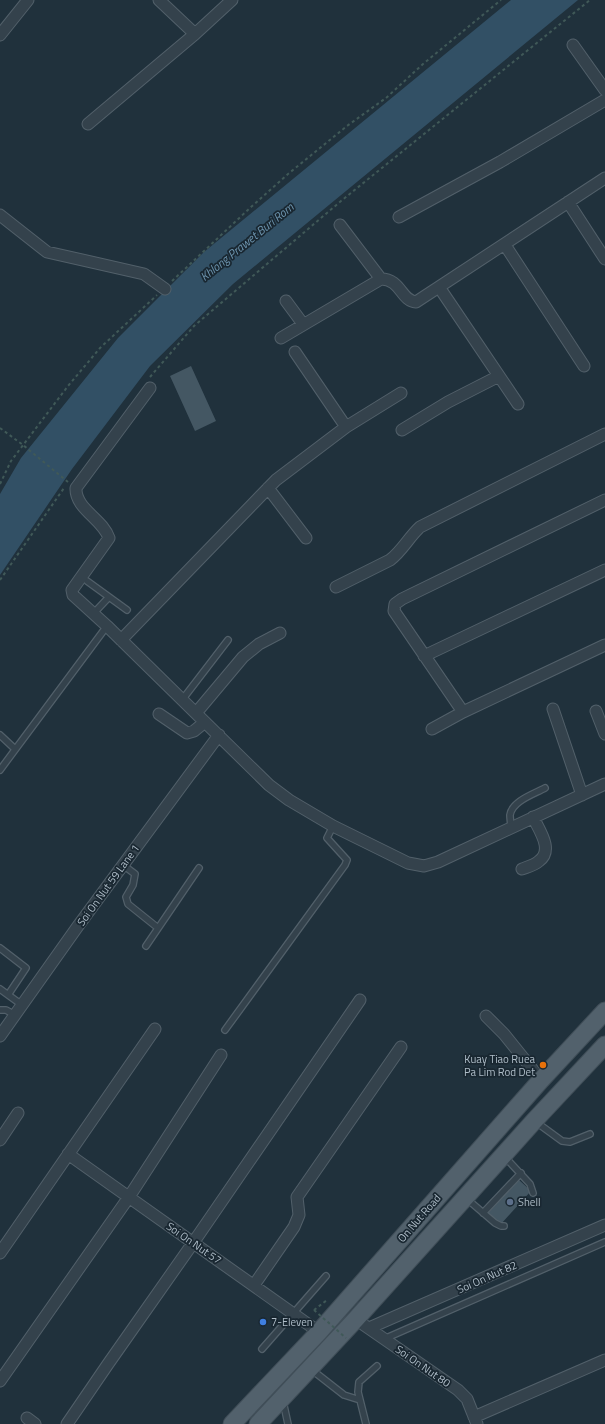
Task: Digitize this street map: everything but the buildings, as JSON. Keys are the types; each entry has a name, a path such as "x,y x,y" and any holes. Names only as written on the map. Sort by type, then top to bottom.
{"main road":[{"name":"On Nut Road","path":"232,1424 319,1332 541,1080 605,1011"},
{"name":"On Nut Road","path":"258,1424 283,1399 310,1368 362,1324 465,1198 534,1120 605,1045"}],"street":[{"path":"0,35 28,0"},
{"path":"159,0 195,34"},
{"path":"88,124 195,34 232,0"},
{"path":"573,45 605,90"},
{"path":"399,217 500,162 605,100"},
{"path":"281,338 381,279 388,279 396,284 412,302 416,302 605,178"},
{"path":"568,202 605,258"},
{"path":"0,215 47,252 144,274 165,289"},
{"path":"340,225 381,279"},
{"path":"505,245 584,366"},
{"path":"439,287 518,404"},
{"path":"286,301 303,324"},
{"path":"295,352 346,427"},
{"path":"402,430 448,402 499,376"},
{"path":"149,383 73,484 78,501 107,531 108,538 72,590 73,595 107,626 279,793 333,826 408,863 424,866 438,862 605,784"},
{"path":"121,640 271,485 346,427 401,393"},
{"path":"336,587 390,560 400,552 406,542 420,527 605,434"},
{"path":"271,485 306,538"},
{"path":"463,712 394,612 395,604 402,599 605,500"},
{"path":"424,656 605,570"},
{"path":"196,713 243,657 259,644 280,633"},
{"path":"432,729 463,712 605,645"},
{"path":"553,709 582,795"},
{"path":"596,711 605,734"},
{"path":"159,714 187,733 194,731 205,722"},
{"name":"Soi On Nut 59 Lane 1","path":"0,1036 218,735"},
{"path":"522,869 539,862 544,856 546,850 544,840 534,817"},
{"path":"67,1424 360,1000"},
{"path":"486,1016 504,1034 541,1080"},
{"path":"0,1253 155,1029"},
{"path":"254,1286 294,1227 299,1215 297,1197 401,1047"},
{"path":"0,1381 129,1197 221,1055"},
{"path":"0,1140 18,1114"},
{"name":"Soi On Nut 57","path":"68,1154 319,1332"},
{"name":"Soi On Nut 82","path":"362,1324 605,1225"},
{"name":"Soi On Nut 80","path":"362,1324 458,1390 467,1399 476,1421"},
{"path":"476,1421 605,1360"}],"lane":[{"path":"88,582 127,610"},
{"path":"93,614 109,597"},
{"path":"0,770 107,626"},
{"path":"182,700 228,640"},
{"path":"0,735 16,749"},
{"path":"511,828 510,815 512,808 521,801 545,788"},
{"path":"225,1030 345,865 347,860 327,838 333,826"},
{"path":"123,865 135,874 133,885 126,897 128,904 158,928"},
{"path":"146,946 199,868"},
{"path":"0,948 26,968 8,995"},
{"path":"0,989 22,1005"},
{"path":"0,1010 6,1010 15,1015"},
{"path":"534,1120 562,1141 570,1142 590,1134"},
{"path":"504,1155 530,1184 533,1193"},
{"path":"483,1213 521,1173"},
{"path":"465,1198 498,1226 504,1226"},
{"path":"384,1339 605,1242"},
{"path":"262,1349 326,1276"},
{"path":"366,1424 358,1392 359,1382 377,1366"},
{"path":"310,1368 344,1395 360,1400"},
{"path":"283,1399 288,1424"}],"path":[{"path":"0,484 11,461 68,386 100,348 288,174 347,126 386,98 423,64 501,0"},
{"path":"149,383 194,326 341,201 590,0"},
{"path":"0,428 73,484 0,580"},
{"path":"332,1297 314,1310 346,1338"}],"water":[{"name":"Khlong Prawet Buri Rom","path":"511,0 578,0 233,284 150,366 72,469 0,575 0,494 21,458 118,338 204,252"}],"place":[{"name":"Kuay Tiao Ruea Pa Lim Rod Det","path":"543,1065"},
{"name":"Shell","path":"510,1202"},
{"name":"7-Eleven","path":"263,1322"}]}
